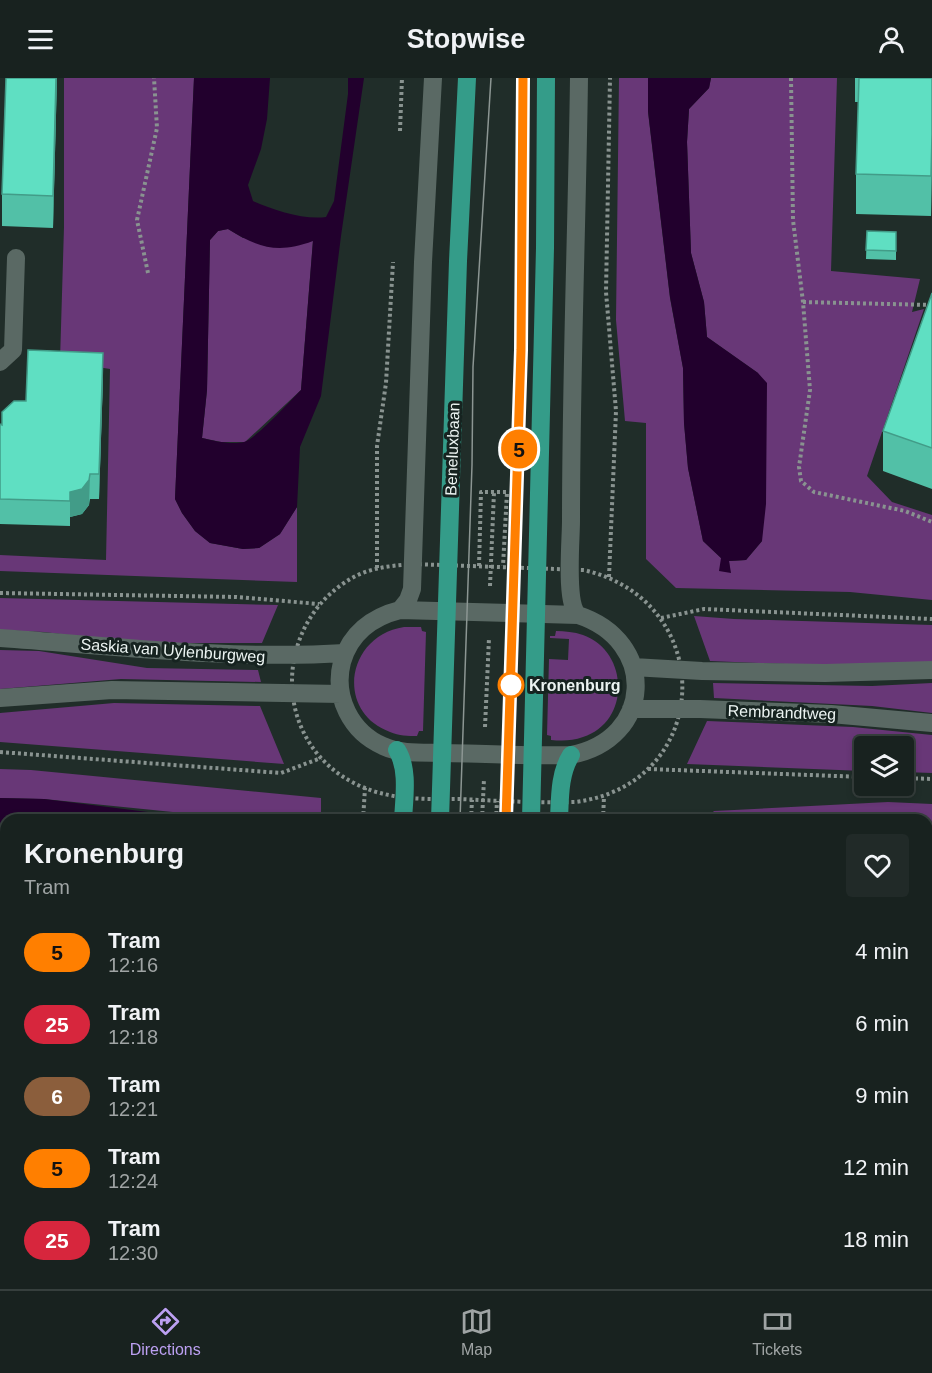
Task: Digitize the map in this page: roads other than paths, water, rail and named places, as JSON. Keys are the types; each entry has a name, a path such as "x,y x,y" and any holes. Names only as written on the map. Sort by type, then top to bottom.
{"main road":[{"name":"Beneluxbaan","path":"440,814 458,273 467,78"},
{"path":"531,814 544,272 546,78"},
{"path":"397,750 402,758 403,767 403,814"},
{"path":"560,814 563,774 571,755"}],"street":[{"name":"Beneluxbaan","path":"400,610 408,600 412,589 423,262 433,78"},
{"path":"578,615 573,610 571,602 571,399 577,250 579,78"},
{"path":"0,362 13,350 16,258"},
{"path":"400,610 578,615 603,625 613,633 625,649 633,667 635,688 631,709 621,726 608,741 571,755 430,752 397,750 383,746 360,731 345,708 341,694 340,673 345,653 351,642 367,624 388,613 400,610"},
{"name":"Saskia van Uylenburgweg","path":"0,638 159,652 294,656 345,653"},
{"path":"633,667 702,671 825,673 932,670"},
{"path":"0,698 112,690 341,694"},
{"name":"Rembrandtweg","path":"631,709 831,714 932,723"}],"tram line":[{"path":"460,814 472,465 473,367 491,78"},
{"path":"506,814 521,350 523,78"},
{"name":"5","path":"506,814 521,350 523,78"}],"place":[{"name":"Kronenburg","path":"511,685"}]}
